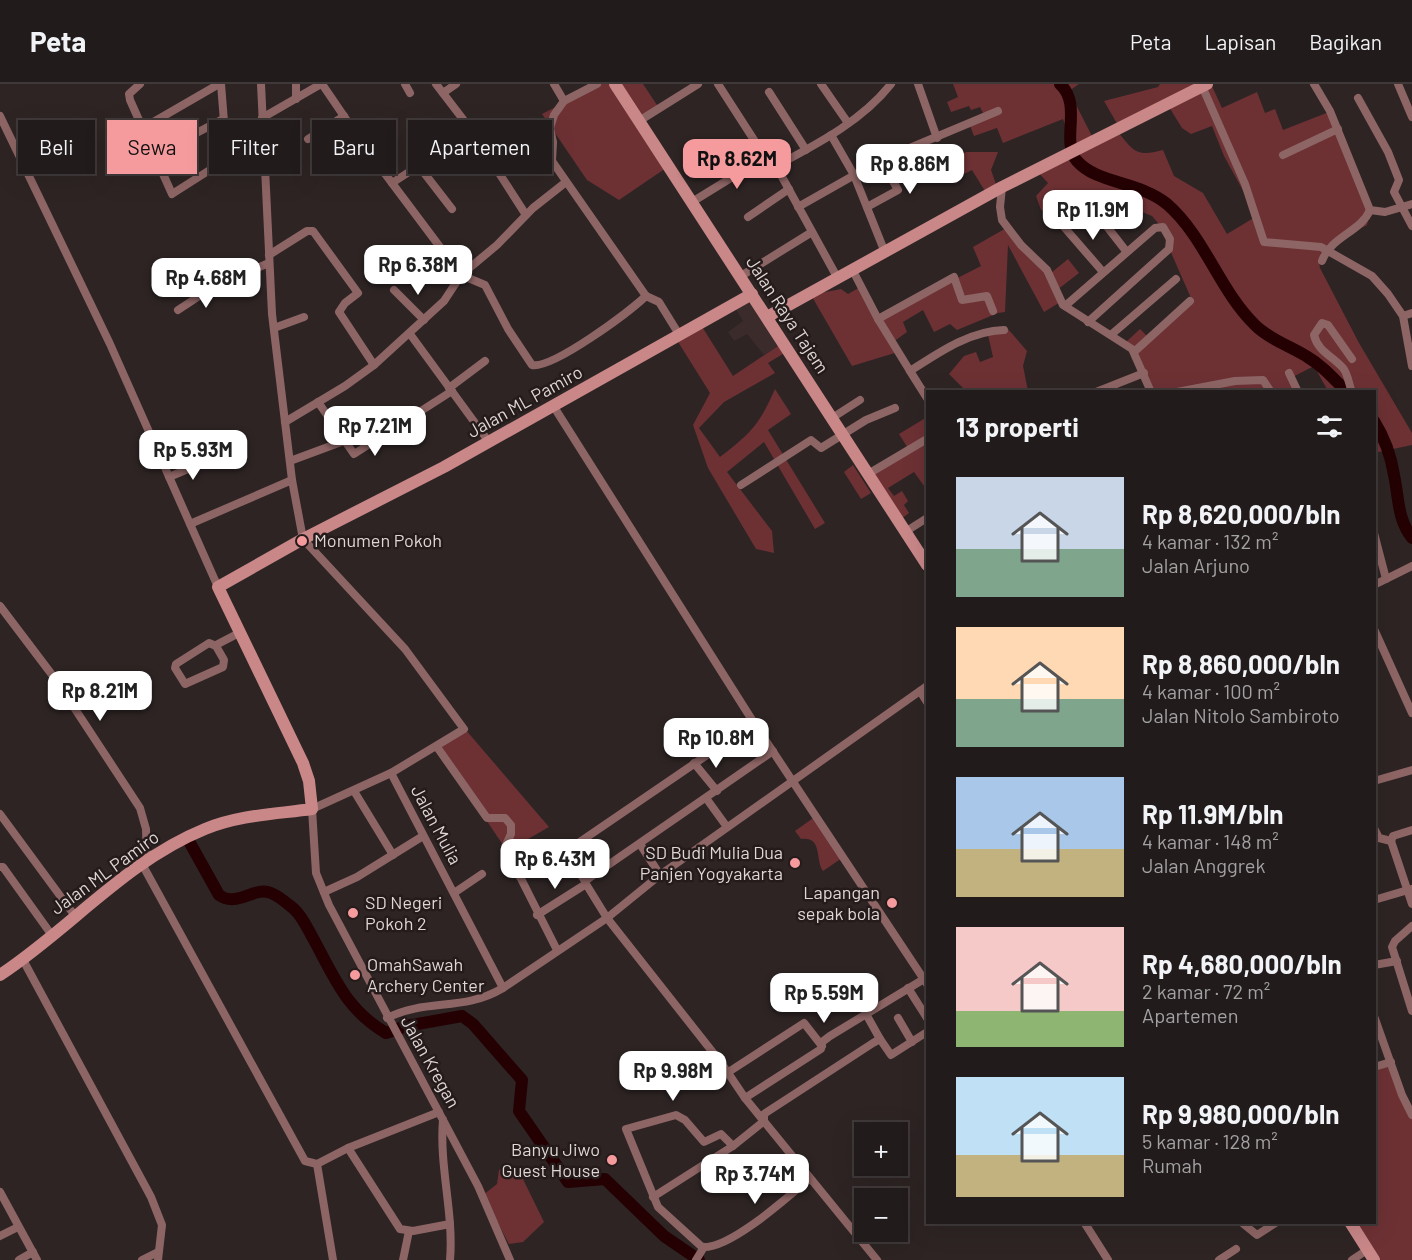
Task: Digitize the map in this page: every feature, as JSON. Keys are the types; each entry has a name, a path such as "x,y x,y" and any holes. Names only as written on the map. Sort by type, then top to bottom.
{"street":[{"path":"139,120 129,97 132,90 140,84"},
{"path":"157,120 220,84 222,119 197,133"},
{"path":"261,84 262,118 322,84 461,275 485,285 532,366 539,367 568,352 646,296"},
{"path":"296,84 296,99"},
{"path":"405,84 410,93"},
{"path":"436,84 464,120"},
{"path":"443,93 456,84"},
{"path":"554,84 564,101"},
{"path":"552,122 564,101 597,84"},
{"name":"Jalan Raya Tajem","path":"615,84 905,532 925,558"},
{"path":"639,121 698,84"},
{"path":"718,84 765,157 776,166 837,278"},
{"path":"821,84 848,123"},
{"path":"776,166 848,123 880,97 891,84"},
{"path":"918,84 937,138"},
{"path":"1314,84 1338,129 1370,210"},
{"path":"1398,84 1412,117"},
{"path":"767,317 884,250 1002,187 1204,85 1248,192 1262,239 1268,244 1311,244 1372,276 1403,316 1412,366"},
{"path":"770,92 806,150"},
{"path":"1358,98 1393,162 1399,180 1394,192 1412,226"},
{"path":"798,207 881,160 998,111"},
{"path":"0,116 110,344 239,633 303,763 309,781 312,809 391,773 462,731 462,726 405,649 303,539 292,480 274,328 264,174"},
{"path":"308,139 344,116"},
{"path":"1283,154 1338,129"},
{"path":"831,135 854,175 884,250"},
{"path":"552,138 552,161 646,296 659,302 680,336"},
{"path":"713,148 733,177"},
{"path":"692,202 765,157"},
{"path":"867,207 889,197 898,190 881,160"},
{"path":"164,174 172,194 209,170"},
{"path":"392,183 408,172"},
{"path":"425,174 452,209"},
{"path":"500,174 526,215"},
{"path":"285,422 374,365 444,301 461,275 497,245 526,215 566,182"},
{"path":"1002,187 1000,208 1003,221 1021,245 1047,270 1058,297 1065,306 1088,322 1112,334 1134,352 1150,390"},
{"path":"748,217 789,189"},
{"path":"1370,210 1385,212 1412,204"},
{"path":"1094,210 1126,251"},
{"path":"1322,261 1326,250 1364,220 1370,210"},
{"path":"1065,306 1126,251 1155,228 1161,226 1171,243 1169,249 1088,322"},
{"path":"1064,227 1103,272"},
{"path":"178,310 216,285 269,259 307,231 313,231 358,293 341,306 339,314 374,365"},
{"path":"741,276 812,232"},
{"path":"852,269 878,319 926,396"},
{"path":"878,319 954,277 962,300 987,296 993,311"},
{"path":"1112,334 1176,279"},
{"path":"394,290 424,320"},
{"name":"Jalan ML Pamiro","path":"218,587 303,539 352,516 554,407 752,294"},
{"path":"1134,352 1190,301"},
{"path":"1403,316 1412,313"},
{"path":"274,328 304,317"},
{"path":"1351,390 1343,368 1327,356 1315,340 1314,335 1322,323 1328,326 1352,359"},
{"path":"910,372 964,340 991,331 1004,330"},
{"path":"410,334 489,442"},
{"path":"318,402 352,453 356,454 451,390 485,361"},
{"path":"1101,390 1144,373"},
{"path":"1289,373 1297,390"},
{"path":"1188,390 1235,381 1263,380 1270,390"},
{"path":"832,418 860,400"},
{"path":"554,407 754,723 926,981 908,988 826,1039 822,1046 800,1064 745,1098"},
{"path":"741,485 811,440 814,440 820,448 842,434 895,408"},
{"path":"868,474 926,440"},
{"path":"290,461 344,441"},
{"path":"169,477 207,461"},
{"path":"190,524 292,480"},
{"path":"905,532 926,519"},
{"path":"1376,541 1386,579"},
{"path":"1376,584 1409,568"},
{"path":"0,606 56,680 140,808 146,829 144,862 305,1161 317,1164 348,1148 441,1116 450,1224 450,1260"},
{"path":"216,645 224,660 223,667 184,684 175,668 176,664 209,644 216,645 239,633"},
{"path":"1376,633 1412,714"},
{"path":"387,1018 416,1007 468,1003 489,996 503,988 607,918 660,875 794,782 923,688"},
{"path":"519,876 565,852 754,723"},
{"path":"437,747 487,818 505,818 511,825 511,834 505,847 537,915 557,950"},
{"path":"565,852 585,881 773,751"},
{"path":"694,763 717,791"},
{"path":"1376,780 1412,770"},
{"name":"Jalan Mulia","path":"391,773 503,988"},
{"path":"354,791 393,855"},
{"path":"706,798 727,827"},
{"name":"Jalan ML Pamiro","path":"0,975 144,862 209,827 226,822 312,809"},
{"name":"Jalan Kregan","path":"312,809 313,854 316,873 336,921 478,1186 510,1260"},
{"path":"0,814 75,916"},
{"path":"1412,830 1393,836 1391,841 1410,890 1412,904"},
{"path":"1376,832 1379,838 1391,841"},
{"path":"324,892 357,877 423,836"},
{"path":"640,844 660,875"},
{"path":"0,867 3,867 51,934"},
{"path":"454,893 482,874"},
{"path":"537,915 586,884 607,918 745,1098 877,1260"},
{"path":"1376,899 1410,890"},
{"path":"1412,926 1393,943 1392,950 1412,1011"},
{"path":"22,958 151,1197 162,1225 158,1256 141,1260"},
{"path":"1376,965 1397,961"},
{"path":"908,988 926,1016"},
{"path":"866,1014 891,1055 926,1033"},
{"path":"898,1018 912,1042"},
{"path":"1376,1022 1411,1112"},
{"path":"727,1072 804,1023 822,1046"},
{"path":"764,1121 764,1114 880,1039"},
{"path":"1376,1066 1390,1062"},
{"path":"733,1146 721,1134 704,1142 685,1120 676,1115 626,1129 653,1197 700,1254 736,1234 809,1179"},
{"path":"653,1197 733,1146 764,1121"},
{"path":"348,1148 398,1227 409,1231 450,1224"},
{"path":"317,1164 333,1260"},
{"path":"0,1192 35,1256 19,1260"},
{"path":"1085,1224 1108,1260"},
{"path":"1244,1224 1257,1234 1274,1224"},
{"path":"1351,1224 1370,1255 1352,1260"},
{"path":"0,1236 18,1227"},
{"path":"403,1260 409,1231"},
{"path":"1219,1260 1236,1249"}],"shaded area":[{"path":"600,84 610,84 666,168 619,200 587,180 552,129 552,120 546,120 542,114"},
{"path":"612,84 643,84 659,108 637,122"},
{"path":"953,84 1079,84 1069,91 1095,142 1118,132 1132,148 1142,153 1163,150 1174,176 1203,193 1227,234 1257,216 1224,156 1212,126 1191,134 1182,128 1169,107 1211,84 1222,108 1257,92 1265,113 1275,109 1283,130 1329,112 1370,210 1367,225 1343,236 1328,247 1320,260 1320,268 1359,343 1412,433 1412,445 1376,453 1376,390 1327,390 1314,366 1289,379 1298,390 1150,390 1126,342 1140,329 1149,338 1191,298 1158,223 1152,216 1107,198 1092,208 1092,202 1081,200 1067,204 1053,213 1041,210 1036,196 1048,183 1037,171 1069,156 1063,119 1003,143 997,128 974,136 969,123 985,117 980,107 971,110 969,106 951,112 947,102 958,97"},
{"path":"1160,84 1201,84 1119,127 1104,101 1158,87"},
{"path":"967,152 998,152 991,170 998,190 988,196 972,170 964,174 958,161 946,165 944,157"},
{"path":"1008,227 1051,273 1068,259 1079,273 1057,290 1062,301 1044,312 1008,245 1005,312 957,330 950,324 934,332 923,310 903,322 907,332 893,342 898,352 852,366 811,295 841,289 848,294 862,286 879,318 981,266 973,247"},
{"path":"749,297 781,344 764,355 747,334 734,341 728,332 743,321 734,306"},
{"path":"701,325 733,376 781,344 786,352 768,363 775,373 724,402 699,428 720,457 753,427 775,389 791,414 768,430 825,523 815,529 764,442 727,472 772,531 774,553 756,549 708,468 693,425 710,393 675,337"},
{"path":"1008,329 1027,351 1023,366 1028,390 965,390 949,374 964,356 976,352 980,362 993,357 988,335"},
{"path":"926,418 926,489 914,472 888,488 894,496 902,491 908,501 904,505 909,513 897,522 868,476 909,450 899,434"},
{"path":"853,465 871,493 861,499 844,472"},
{"path":"465,729 549,827 507,851 438,748"},
{"path":"816,816 842,858 823,871 816,845 808,839 801,839 795,831"},
{"path":"1390,1063 1412,1118 1412,1260 1377,1260 1354,1224 1376,1224 1376,1067"},
{"path":"508,1162 520,1173 544,1222 523,1242 509,1244 483,1195 497,1184 499,1170"}],"waterway":[{"path":"1060,84 1070,102 1070,143 1077,161 1085,169 1156,196 1167,204 1192,232 1231,296 1255,325 1318,364 1345,390"},
{"path":"1376,425 1389,454 1401,515 1412,538"},
{"path":"190,843 219,895 232,899 258,892 271,893 294,909 305,924 343,992 361,1014 386,1033 406,1026 462,1016 473,1024 522,1080 519,1111 568,1182 605,1179 664,1236 699,1260"}],"place":[{"name":"Monumen Pokoh","path":"302,541"},
{"name":"SD Budi Mulia Dua Panjen Yogyakarta","path":"795,863"},
{"name":"Lapangan sepak bola","path":"892,903"},
{"name":"SD Negeri Pokoh 2","path":"353,913"},
{"name":"OmahSawah Archery Center","path":"355,975"},
{"name":"Banyu Jiwo Guest House","path":"612,1160"}]}
